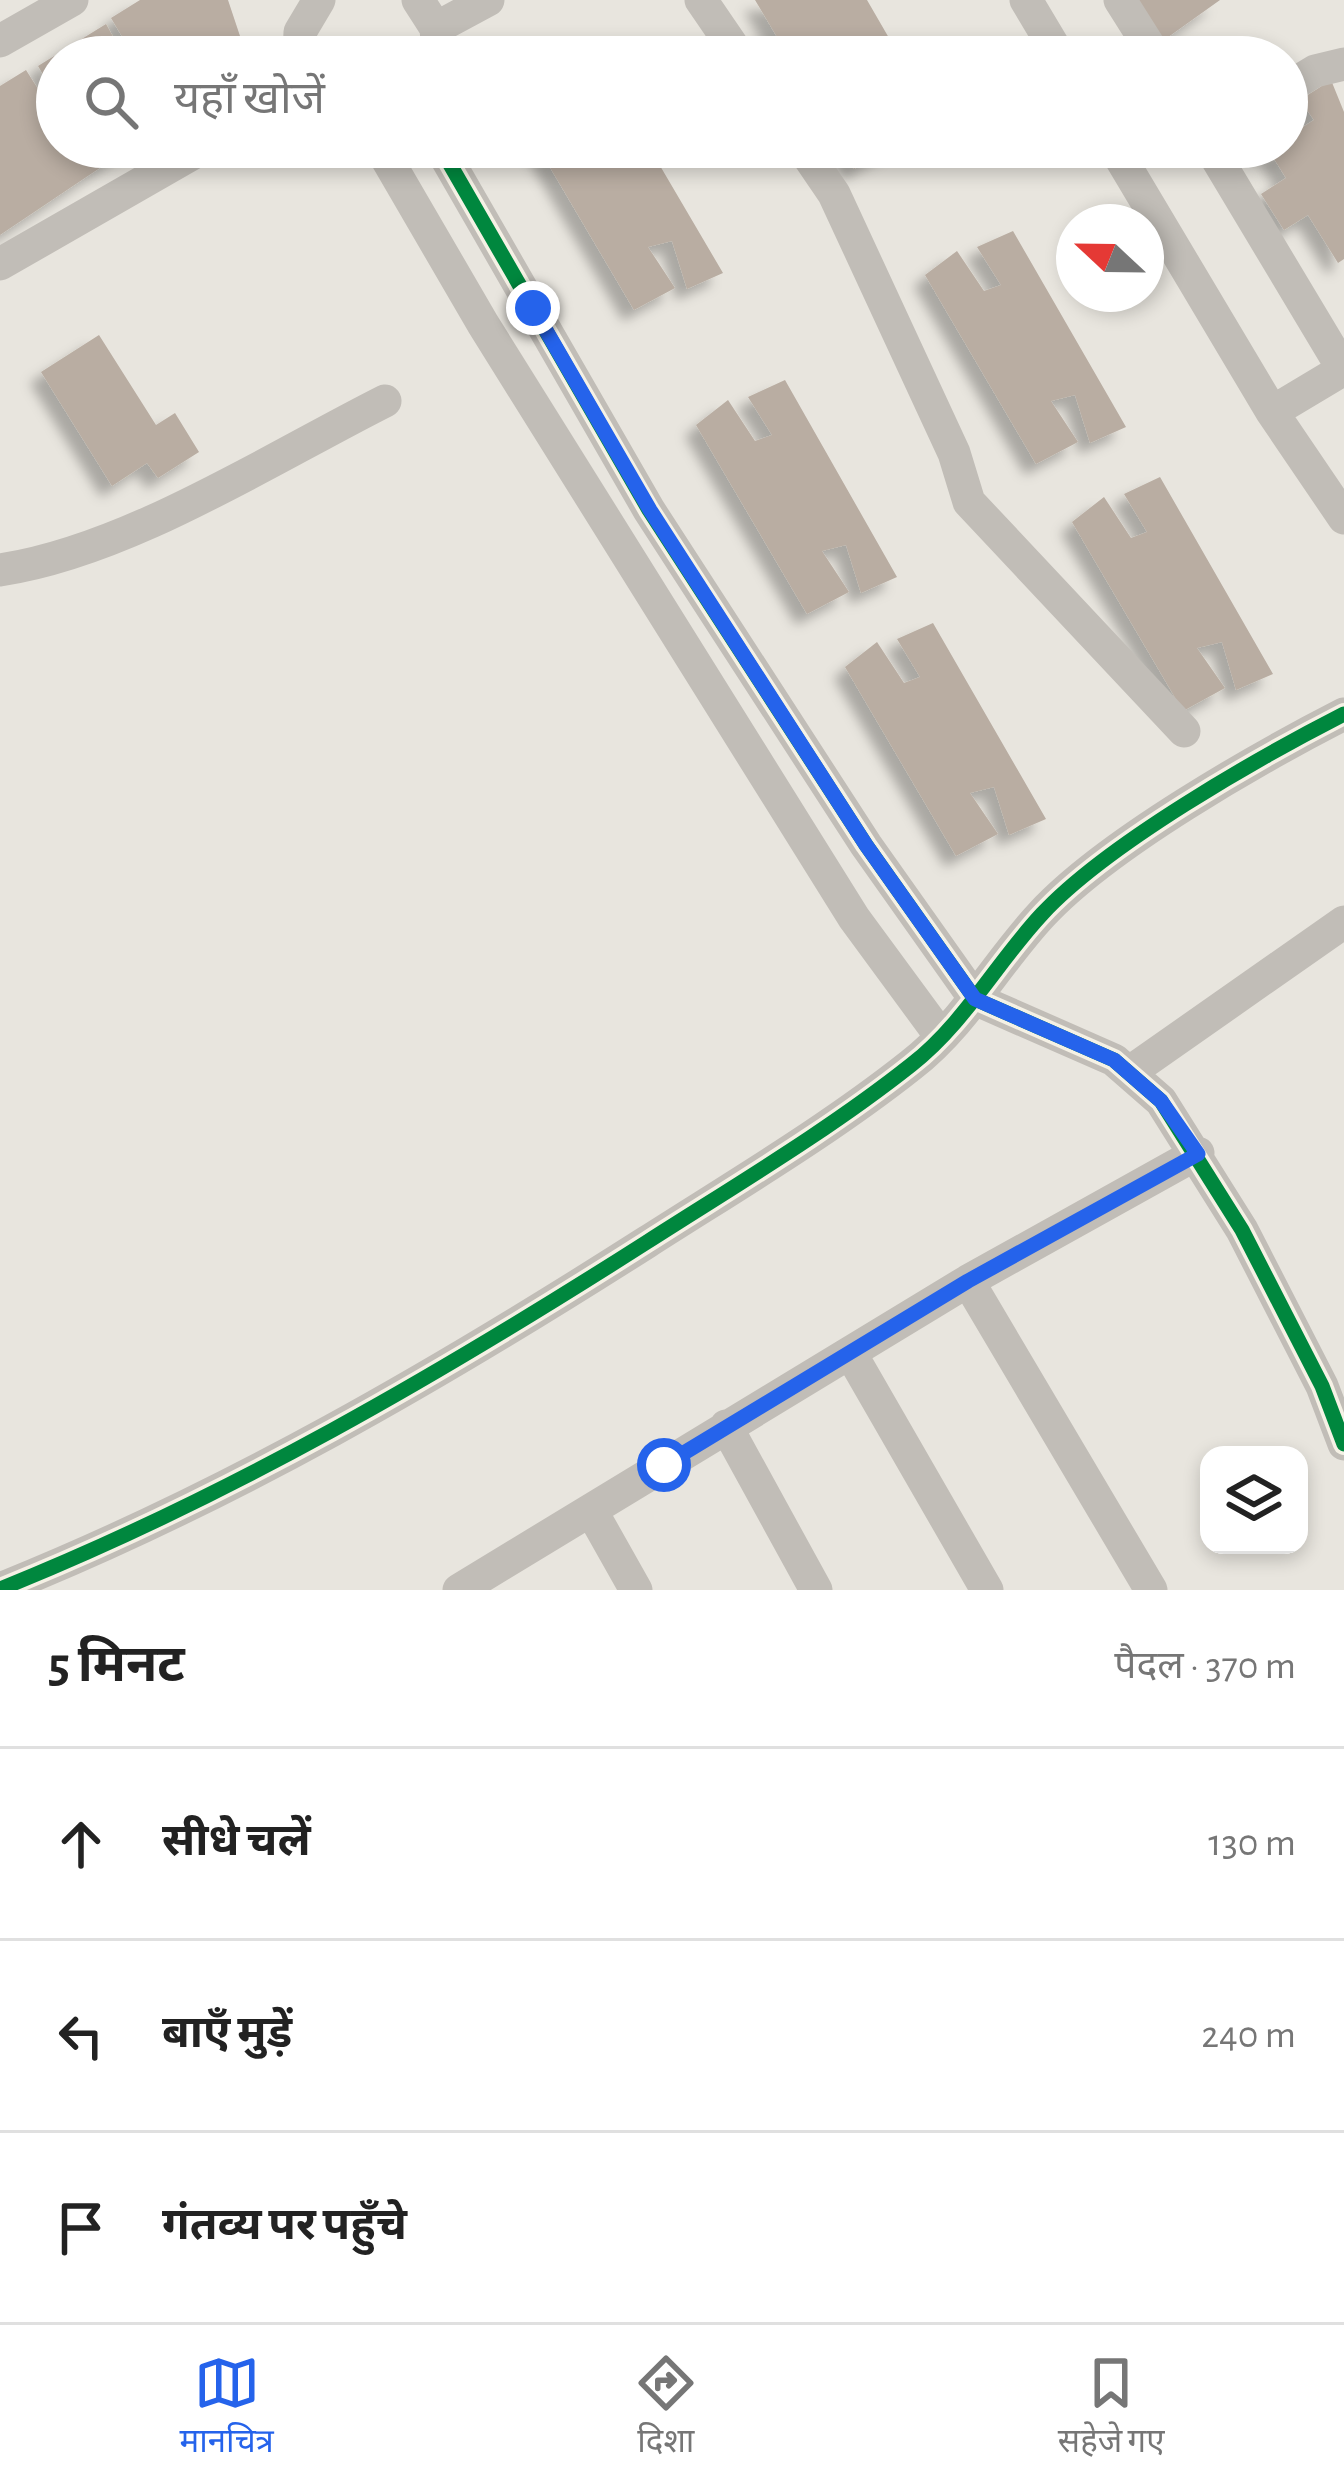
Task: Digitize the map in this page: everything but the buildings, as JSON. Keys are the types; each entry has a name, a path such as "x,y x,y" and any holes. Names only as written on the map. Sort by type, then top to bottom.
{"street":[{"path":"0,41 72,0"},
{"path":"431,28 488,0"},
{"path":"701,0 726,36"},
{"path":"1026,0 1047,36"},
{"path":"1120,0 1143,36"},
{"path":"302,36 307,6"},
{"path":"1308,75 1344,64"},
{"path":"0,264 167,168"},
{"path":"392,168 483,324 854,917 940,1036"},
{"path":"452,168 650,510 866,845 975,999 1130,1072 1161,1101 1198,1154 1333,1380 1344,1444"},
{"path":"816,168 834,194 954,453 970,502 1184,731"},
{"path":"1127,168 1272,412 1344,518"},
{"path":"1223,168 1344,369 1272,412"},
{"path":"0,570 72,556 385,401"},
{"path":"0,1589 317,1442 415,1387 830,1123 915,1063 975,999 1044,912 1115,855 1229,779 1344,714"},
{"path":"1130,1072 1344,922"},
{"path":"470,1587 968,1281 1198,1154"},
{"path":"968,1281 1151,1590"},
{"path":"851,1354 986,1590"},
{"path":"726,1426 816,1590"},
{"path":"592,1512 636,1590"}],"cycle path":[{"path":"452,168 649,510 866,845 975,999 1114,1060 1161,1101 1242,1230 1322,1386 1344,1444"},
{"path":"0,1589 169,1515 412,1386 782,1156 930,1049 1042,914 1105,859 1228,778 1344,714"}],"route":[{"path":"533,308 650,510 866,845 975,999 1114,1060 1161,1101 1198,1154 968,1281 664,1465"}]}
